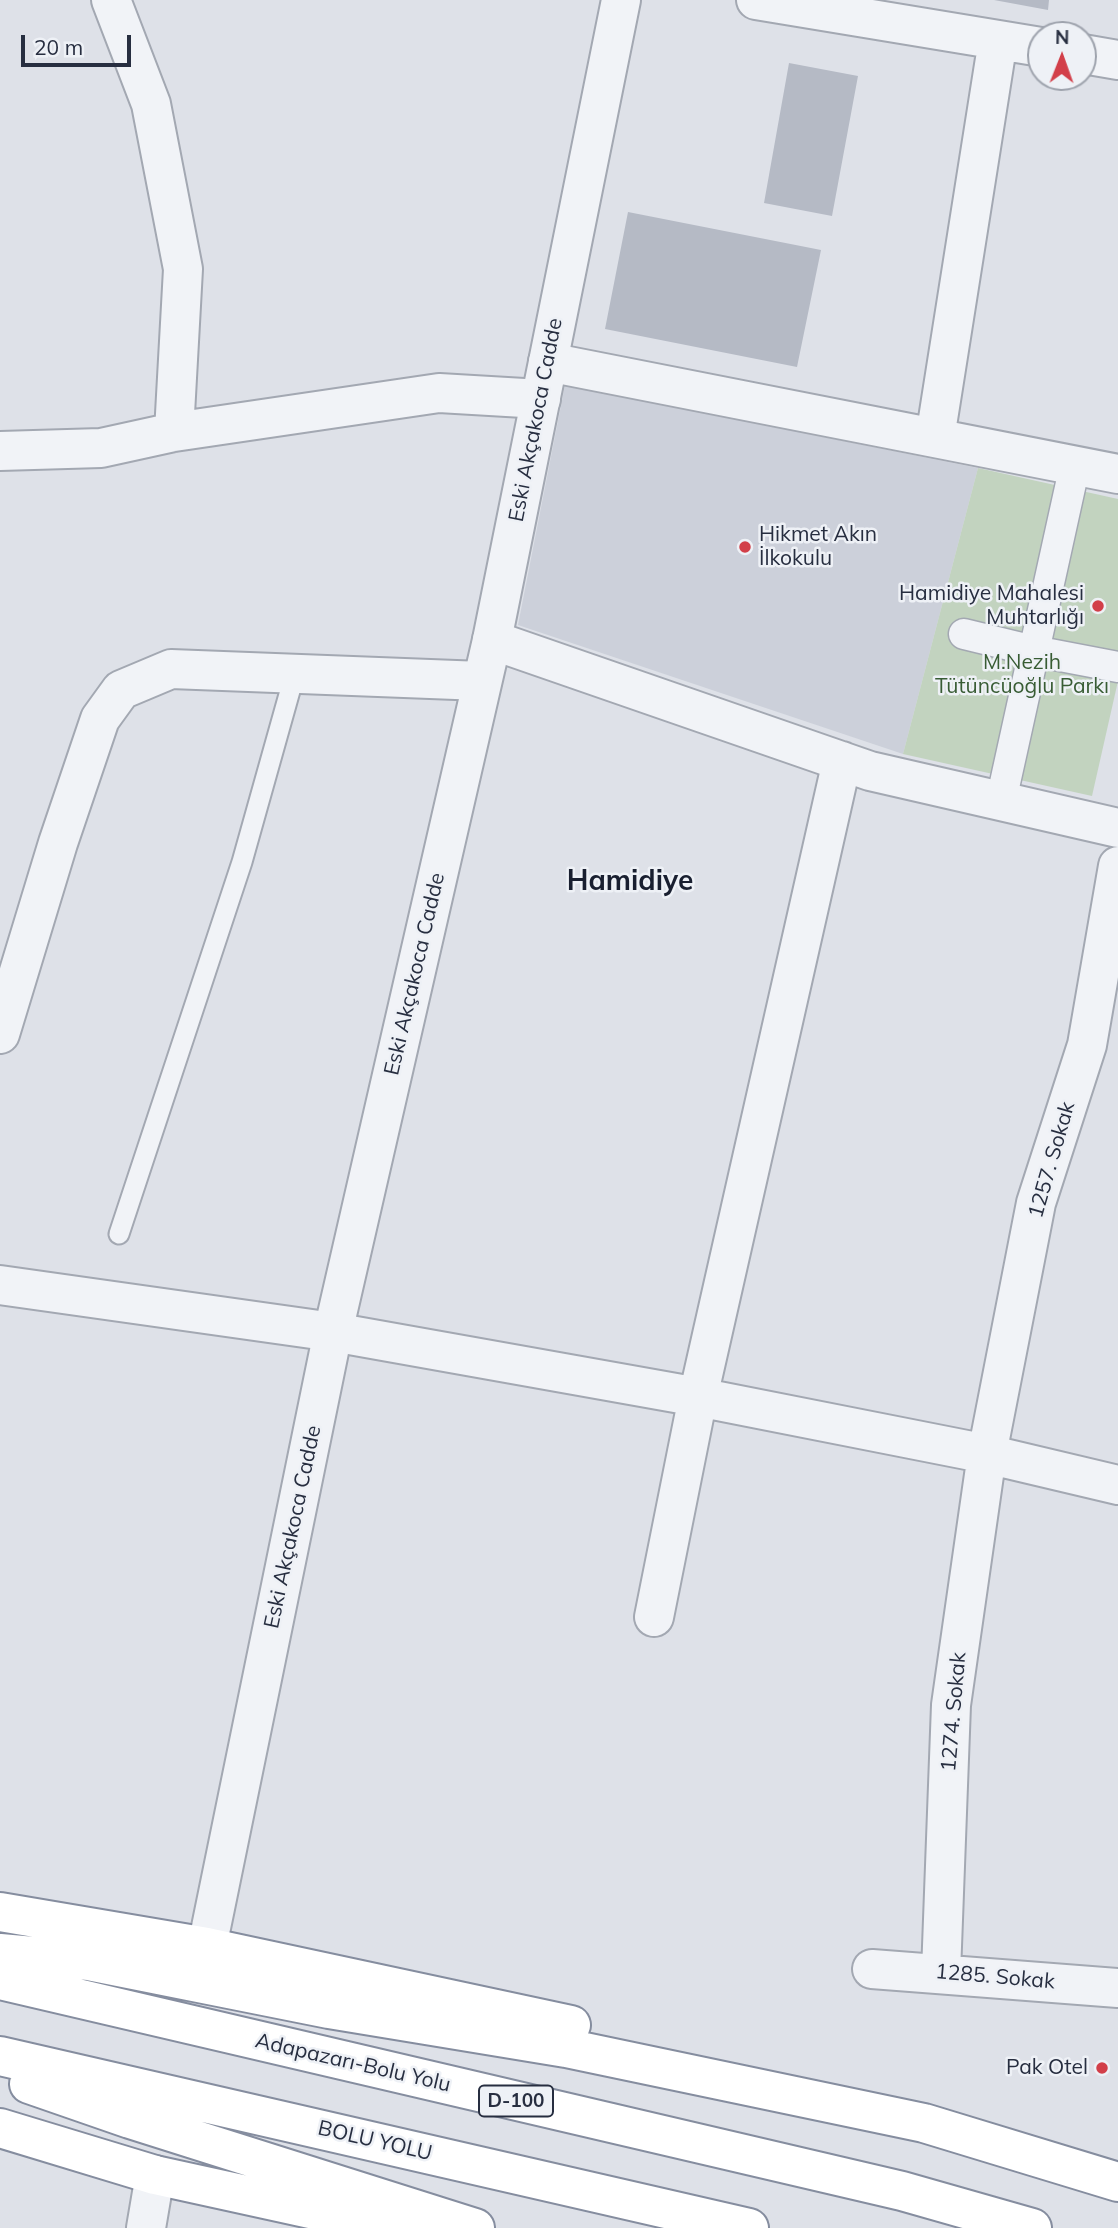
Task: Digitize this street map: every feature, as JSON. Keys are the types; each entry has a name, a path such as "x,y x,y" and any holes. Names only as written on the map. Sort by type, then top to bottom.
{"highway":[{"path":"0,1912 207,1947 557,2021 924,2123 1118,2182"},
{"path":"0,1953 89,1961 329,2009 566,2048 924,2123"},
{"name":"Adapazarı-Bolu Yolu","path":"0,1980 902,2191 1031,2228"},
{"name":"BOLU YOLU","path":"0,2056 749,2228"},
{"path":"0,2074 144,2123 475,2228"},
{"path":"0,2128 155,2175 397,2228"}],"street":[{"path":"111,0 152,104 183,269 174,432"},
{"name":"Eski Akçakoca Cadde","path":"207,1947 333,1332 492,640 621,0"},
{"path":"756,0 1027,45"},
{"path":"935,438 998,40"},
{"path":"1097,56 1118,60"},
{"path":"548,362 1118,474"},
{"path":"0,451 101,448 174,432 439,393 541,399"},
{"path":"1001,801 1074,465"},
{"path":"964,634 1118,667"},
{"path":"492,640 870,771 1118,828"},
{"path":"0,1034 58,843 100,719 121,690 171,668 482,681"},
{"path":"654,1617 698,1397 842,761"},
{"name":"1257. Sokak","path":"987,1454 1037,1203 1087,1045 1118,866"},
{"path":"0,1285 333,1332 698,1397 987,1454 1118,1485"},
{"name":"1274. Sokak","path":"941,1973 951,1705 987,1454"},
{"name":"1285. Sokak","path":"872,1969 1118,1987"},
{"path":"146,2228 155,2175"}],"lane":[{"path":"119,1234 242,862 295,673"}],"shaded area":[{"name":"Hikmet Akın İlkokulu","path":"565,385 978,468 903,754 518,625"}],"green space":[{"name":"M.Nezih Tütüncüoğlu Parkı","path":"978,468 1118,499 1118,681 1092,796 903,754"}],"building":[{"path":"994,0 1049,0 1048,10"},
{"path":"789,63 858,76 832,216 764,203"},
{"path":"628,212 821,250 797,367 605,329"}],"place":[{"name":"Hikmet Akın İlkokulu","path":"745,547"},
{"name":"Hamidiye Mahalesi Muhtarlığı","path":"1098,606"},
{"name":"Pak Otel","path":"1102,2068"}],"district":[{"name":"Hamidiye","path":"630,882"}]}
